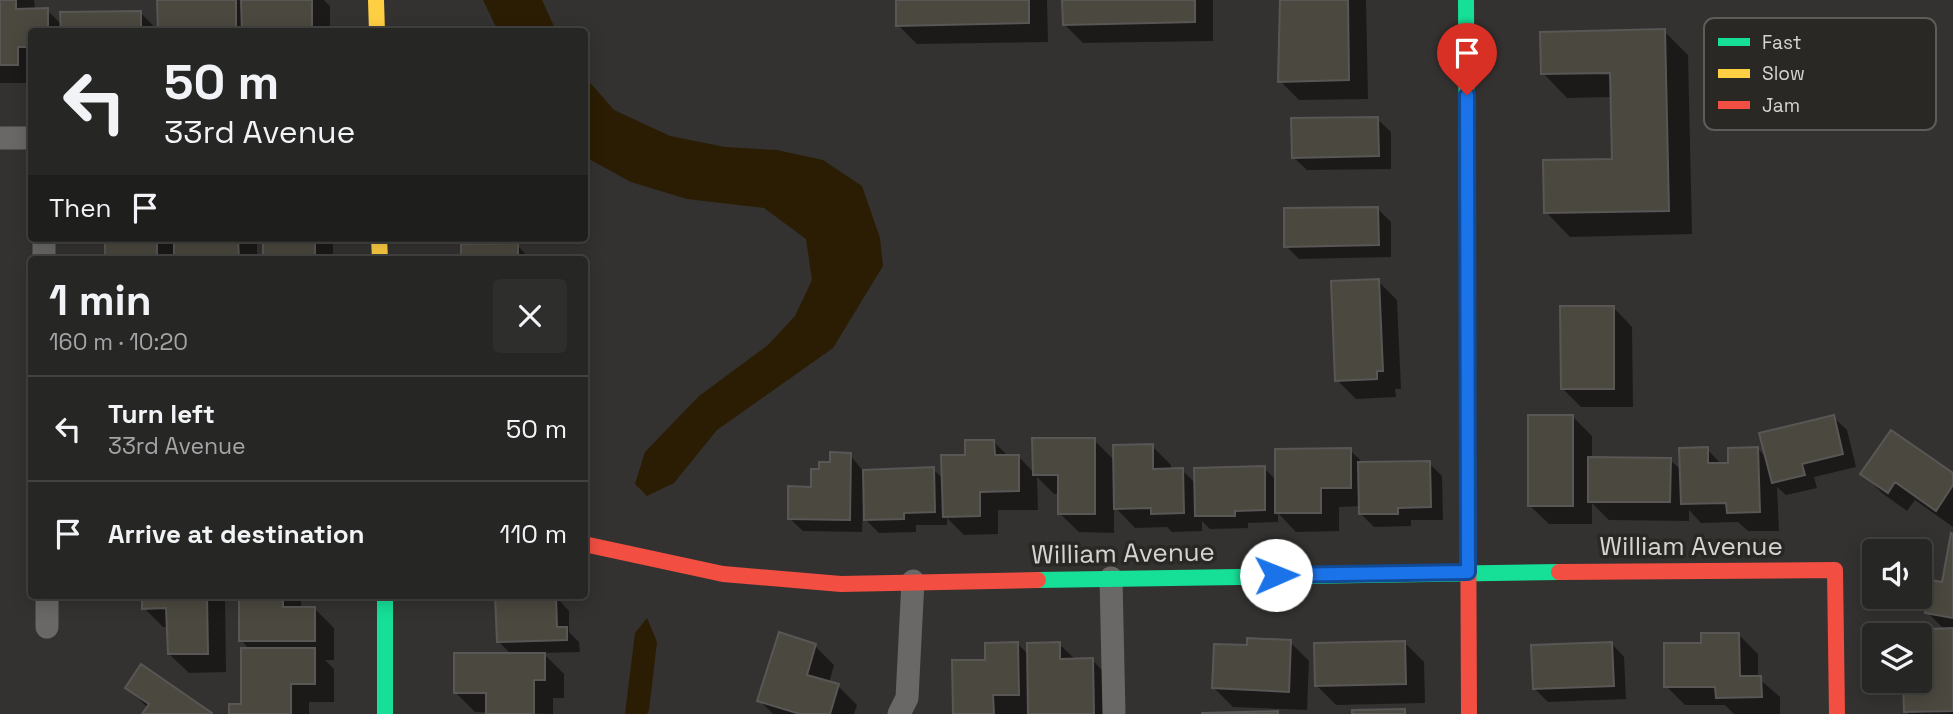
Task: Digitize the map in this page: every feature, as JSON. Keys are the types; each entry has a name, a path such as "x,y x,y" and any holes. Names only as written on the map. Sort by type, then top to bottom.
{"street":[{"path":"376,0 377,28"},
{"path":"1466,0 1469,714"},
{"path":"0,138 28,138"},
{"name":"William Avenue","path":"588,545 723,574 841,584 1468,572 1835,570 1837,714"},
{"path":"1111,578 1114,714"},
{"path":"899,714 907,698 914,581"},
{"path":"47,599 47,627"},
{"path":"385,599 385,714"}],"shaded area":[{"path":"483,0 542,0 555,28 497,28"},
{"path":"588,80 614,110 670,136 725,147 777,150 823,160 862,186 880,238 883,266 833,348 717,430 674,483 647,496 635,484 645,452 699,396 768,345 795,316 812,280 806,239 764,208 687,199 631,182 588,159"},
{"path":"647,618 657,642 649,710 647,714 625,714 635,633"}],"building":[{"path":"0,0 16,0 16,9 48,8 48,28 28,28 28,47 18,47 18,65 0,65"},
{"path":"157,0 236,0 236,28 158,28"},
{"path":"241,0 312,0 312,28 242,28"},
{"path":"896,0 1029,0 1029,23 896,26"},
{"path":"1062,0 1195,0 1195,22 1063,25"},
{"path":"1280,0 1348,0 1349,80 1278,82"},
{"path":"141,11 141,28 61,28 60,12"},
{"path":"1665,29 1669,211 1544,213 1543,160 1612,159 1610,73 1541,74 1540,32"},
{"path":"1378,117 1379,156 1292,158 1291,118"},
{"path":"1378,207 1379,245 1284,247 1284,208"},
{"path":"105,242 157,242 157,256 105,256"},
{"path":"174,242 238,242 239,256 174,256"},
{"path":"263,242 315,242 315,256 263,256"},
{"path":"518,243 518,256 461,256 461,244"},
{"path":"1379,279 1383,371 1377,371 1377,379 1335,381 1331,281"},
{"path":"1560,306 1614,306 1614,389 1561,389"},
{"path":"1528,415 1573,415 1573,506 1528,506"},
{"path":"1834,415 1843,454 1802,464 1805,475 1772,483 1759,433"},
{"path":"1891,430 1953,473 1953,485 1936,511 1895,482 1888,493 1860,474"},
{"path":"1032,438 1095,438 1095,514 1058,514 1058,475 1033,475"},
{"path":"965,440 994,440 995,455 1019,455 1019,491 980,492 980,516 943,517 941,455 965,455"},
{"path":"1153,444 1153,469 1183,468 1184,513 1151,514 1151,508 1114,509 1113,445"},
{"path":"1708,447 1708,463 1728,463 1728,448 1758,447 1760,512 1727,513 1726,503 1681,504 1679,448"},
{"path":"1351,448 1351,488 1321,488 1321,513 1275,513 1275,449"},
{"path":"830,452 851,453 850,520 788,519 788,486 811,487 811,469 819,469 819,462 830,462"},
{"path":"1588,457 1671,458 1670,502 1588,502"},
{"path":"1430,461 1431,507 1398,508 1398,514 1359,514 1358,462"},
{"path":"1265,466 1265,510 1235,511 1235,516 1195,516 1194,468"},
{"path":"934,467 935,512 904,513 904,519 864,520 863,470"},
{"path":"1951,533 1953,618 1925,613 1926,609 1932,609 1932,580 1942,582"},
{"path":"142,599 207,599 208,654 168,654 166,608 142,609"},
{"path":"239,599 283,599 283,607 315,607 315,641 239,641"},
{"path":"495,599 556,599 557,627 567,627 567,640 497,642"},
{"path":"1953,628 1953,711 1904,712 1903,693 1932,693 1932,629"},
{"path":"779,632 816,644 807,675 839,684 830,714 800,714 757,701"},
{"path":"1701,633 1739,633 1740,676 1761,676 1762,697 1716,698 1715,687 1664,687 1664,643 1701,643"},
{"path":"1247,638 1291,640 1289,692 1212,688 1214,644 1247,645"},
{"path":"1405,641 1406,684 1315,686 1314,643"},
{"path":"1018,642 1019,695 993,695 994,714 953,714 952,660 985,660 985,643"},
{"path":"1060,642 1060,659 1093,658 1094,714 1028,714 1027,643"},
{"path":"1612,642 1614,686 1533,689 1531,645"},
{"path":"241,648 315,648 315,684 291,684 291,714 229,714 229,704 241,704"},
{"path":"454,653 545,653 545,680 534,680 534,714 486,714 486,693 454,693"},
{"path":"141,664 212,714 142,714 149,704 125,688"},
{"path":"1405,709 1405,714 1352,714 1352,710"},
{"path":"1278,711 1278,714 1202,714 1202,713"}],"traffic: fast":[{"path":"1466,0 1468,477"},
{"path":"1038,580 1559,572"},
{"path":"385,599 385,714"}],"traffic: slow":[{"path":"376,0 377,28"},
{"path":"379,242 380,256"}],"traffic: jam":[{"path":"1468,477 1469,714"},
{"path":"588,545 723,574 841,584 1038,580"},
{"path":"1559,572 1835,570 1837,714"}],"route":[{"path":"1276,575 1468,572 1467,95"}]}
